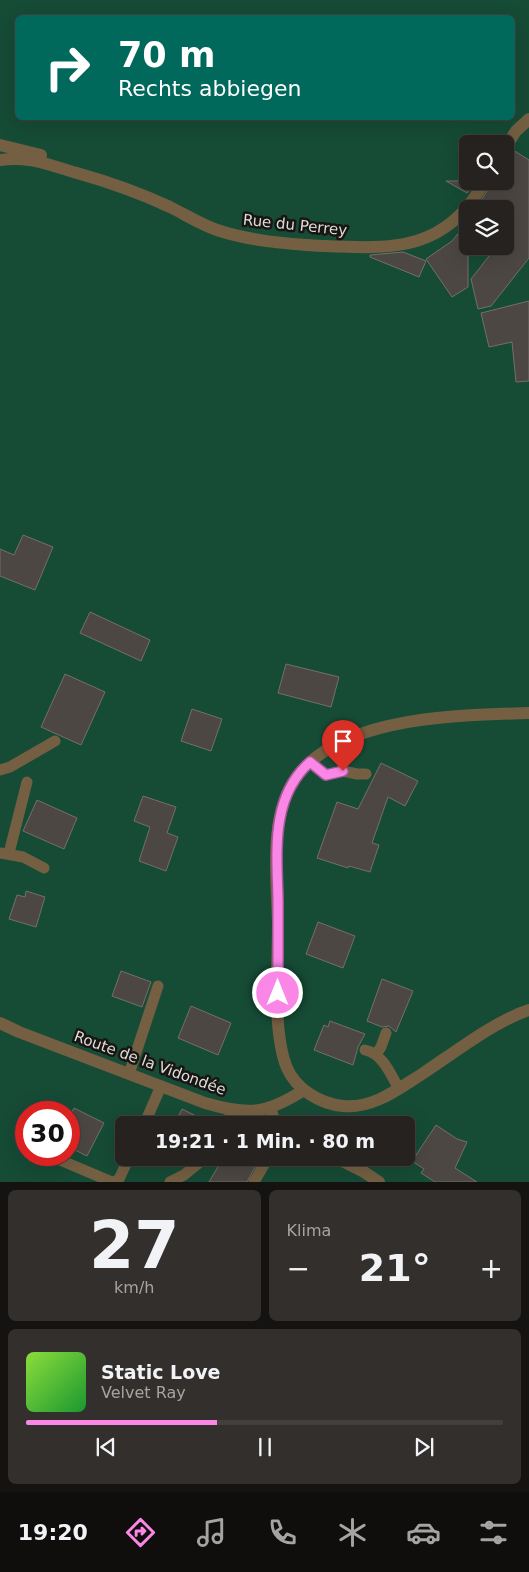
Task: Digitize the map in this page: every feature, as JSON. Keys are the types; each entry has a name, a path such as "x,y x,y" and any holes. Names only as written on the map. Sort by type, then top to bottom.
{"street":[{"path":"513,135 529,119"},
{"path":"0,144 79,166 84,171 84,174"},
{"name":"Rue du Perrey","path":"0,160 23,158 37,160 137,192 203,224 236,235 291,244 376,248 409,244 438,232 450,223 471,204 480,190"},
{"path":"529,713 450,716 399,724 353,738 330,748 301,771 288,791 280,817 277,839 279,1031 282,1054 295,1082 317,1099 329,1103 352,1106 365,1105 376,1101 495,1027 529,1010"},
{"name":"Route de la Vidondée","path":"0,1023 204,1103 232,1110 252,1111 270,1108 304,1090"},
{"path":"270,1108 273,1116"},
{"path":"352,1166 379,1182"}],"lane":[{"path":"0,770 10,767 55,741"},
{"path":"310,762 326,775 343,771 366,774"},
{"path":"27,782 5,853 23,857 44,868"},
{"path":"129,1074 158,986"},
{"path":"386,1033 381,1047 371,1052 387,1067 399,1088"},
{"path":"148,1116 161,1086"},
{"path":"230,1116 232,1110"},
{"path":"75,1166 113,1182 119,1179 125,1166"},
{"path":"170,1182 184,1175 195,1166"},
{"path":"254,1182 263,1166"}],"green space":[{"path":"0,0 529,0 529,1182 0,1182"}],"building":[{"path":"514,151 529,160 529,258 491,306 478,309 471,279 490,255 514,255 514,200 482,200 488,190 514,190"},
{"path":"446,181 459,181 459,188"},
{"path":"459,233 459,255 468,255 468,287 452,297 426,259 452,241"},
{"path":"403,252 426,261 419,277 370,257 370,255"},
{"path":"529,301 529,381 516,382 512,342 489,347 481,313"},
{"path":"23,535 53,547 35,590 0,576 0,549 14,555"},
{"path":"90,612 150,640 141,661 80,633"},
{"path":"286,664 339,677 331,707 278,693"},
{"path":"65,674 105,692 81,745 41,727"},
{"path":"192,709 222,719 211,751 181,741"},
{"path":"381,763 418,781 405,806 388,797 372,843 379,845 370,872 349,866 348,868 317,858 337,802 358,809"},
{"path":"143,796 176,807 167,833 178,837 166,871 139,861 150,827 134,821"},
{"path":"37,800 77,818 64,849 23,831"},
{"path":"26,891 45,897 36,927 9,919 17,895 25,897"},
{"path":"318,922 355,936 343,968 306,954"},
{"path":"121,971 151,982 142,1007 112,996"},
{"path":"382,979 413,991 396,1032 389,1026 382,1027 367,1021"},
{"path":"191,1006 231,1023 218,1055 178,1038"},
{"path":"330,1021 365,1034 358,1047 353,1065 314,1050 324,1025 328,1027"},
{"path":"182,1109 196,1116 178,1116"},
{"path":"80,1111 104,1123 87,1156 80,1152"},
{"path":"436,1125 457,1139 467,1142 455,1168 477,1182 435,1182 421,1173 424,1169 415,1163 415,1156"},
{"path":"218,1166 256,1166 247,1182 209,1182"}],"route":[{"path":"278,993 276,869 277,839 283,802 294,781 310,762 315,768 326,775 343,771"}]}
